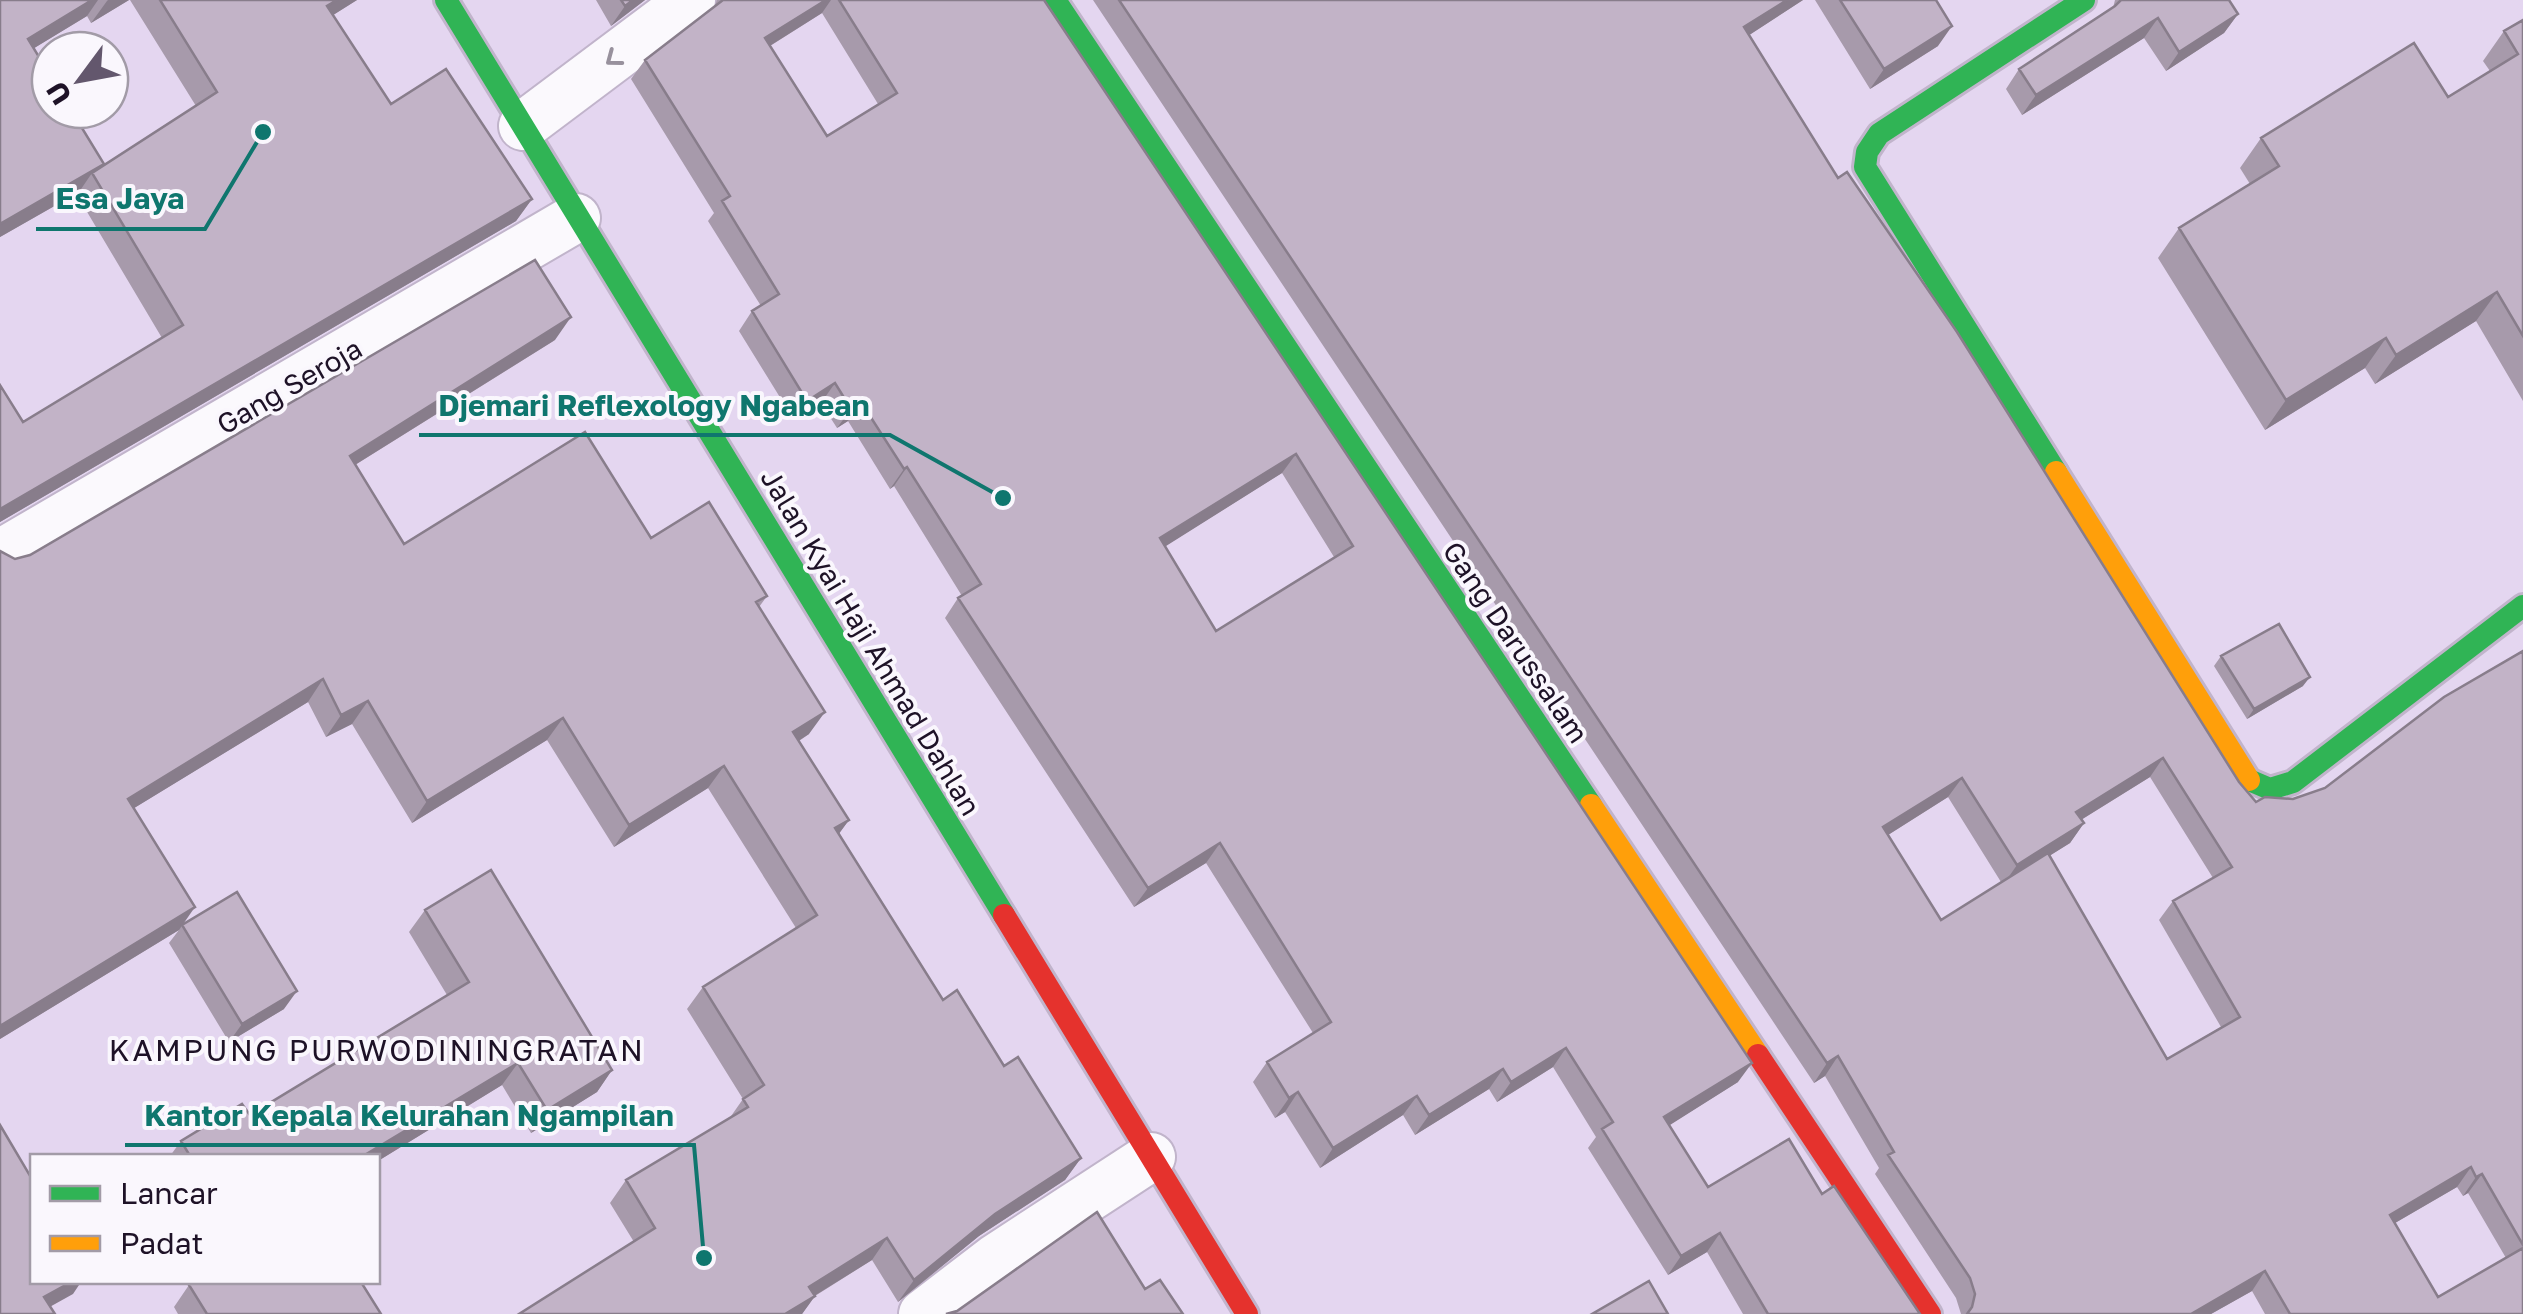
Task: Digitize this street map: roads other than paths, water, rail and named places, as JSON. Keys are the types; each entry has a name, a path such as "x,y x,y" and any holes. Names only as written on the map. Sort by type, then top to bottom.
{"street":[{"name":"Jalan Kyai Haji Ahmad Dahlan","path":"446,0 1247,1314"},
{"path":"524,126 691,0"},
{"name":"Gang Darussalam","path":"1055,0 1930,1314"},
{"path":"2084,0 1879,134 1867,152 1865,168 2252,785 2270,789 2293,782 2516,626"},
{"name":"Gang Seroja","path":"0,554 576,218"},
{"path":"924,1314 996,1258 1150,1157"}],"place":[{"name":"Esa Jaya","path":"263,132"},
{"name":"Djemari Reflexology Ngabean","path":"1003,498"},
{"name":"Kantor Kepala Kelurahan Ngampilan","path":"704,1258"}],"district":[{"name":"KAMPUNG PURWODININGRATAN","path":"377,1050"}]}
